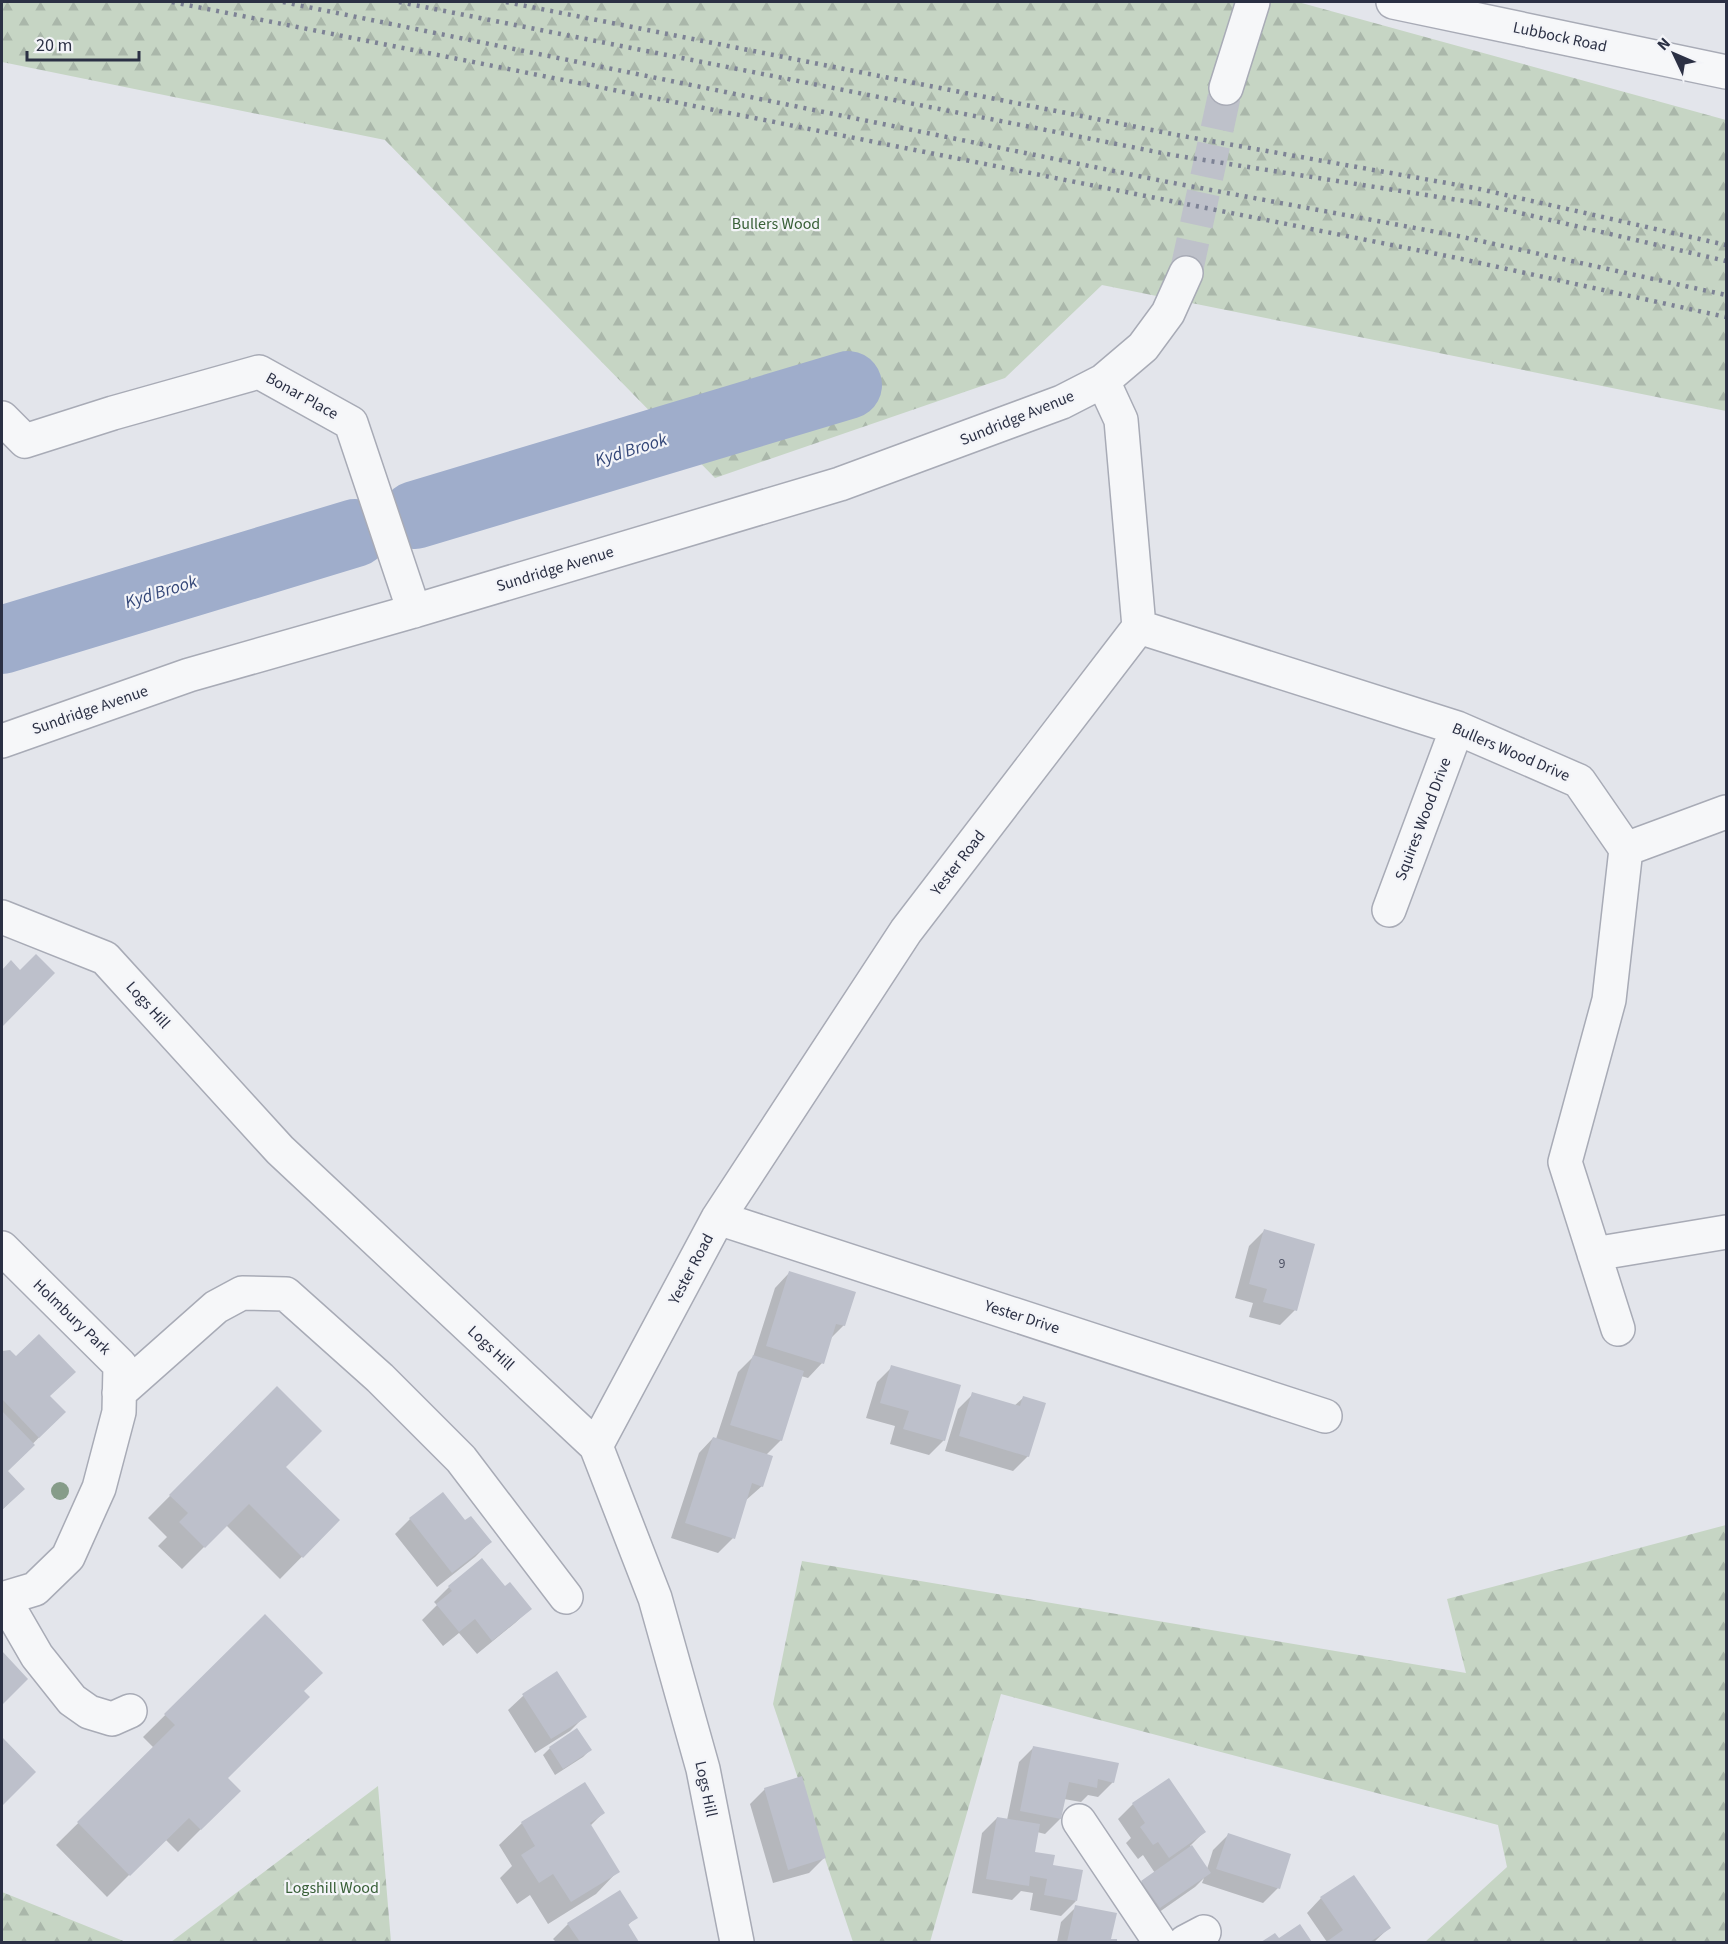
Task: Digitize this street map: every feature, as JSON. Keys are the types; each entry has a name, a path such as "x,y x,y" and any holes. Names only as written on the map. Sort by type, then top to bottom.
{"street":[{"path":"1226,88 1252,2"},
{"name":"Lubbock Road","path":"1394,2 1726,72"},
{"path":"1139,627 1121,420 1103,381 1143,347 1168,313 1186,273"},
{"name":"Bonar Place","path":"2,418 25,441 113,413 260,372 351,423 414,611"},
{"name":"Sundridge Avenue","path":"2,741 189,675 414,611 840,484 1051,406 1103,381"},
{"name":"Bullers Wood Drive","path":"1139,627 1457,728 1579,781 1626,849"},
{"name":"Yester Road","path":"596,1446 718,1218 906,931 1139,627"},
{"name":"Squires Wood Drive","path":"1389,910 1457,728"},
{"path":"1618,1329 1565,1162 1609,1000 1626,849 1726,812"},
{"name":"Logs Hill","path":"2,916 105,958 280,1150 596,1446 658,1609 703,1769 736,1942"},
{"name":"Yester Drive","path":"718,1218 1325,1416"},
{"path":"1594,1254 1726,1232"},
{"name":"Holmbury Park","path":"2,1248 120,1365 119,1412 99,1488 68,1557 35,1589 3,1599"},
{"path":"119,1393 216,1307 242,1293 286,1294 380,1378 461,1459 566,1597"},
{"path":"3,1599 37,1656 72,1700 89,1712 112,1719 130,1711"},
{"path":"1079,1821 1160,1942"}],"green space":[{"name":"Bullers Wood","path":"2,2 1298,2 1726,120 1726,411 1102,285 1005,378 715,478 385,140 2,62"},
{"path":"1726,1525 1726,1942 1425,1942 1507,1867 1498,1825 1001,1694 930,1942 853,1942 773,1704 802,1561 1466,1673 1447,1599"},
{"name":"Logshill Wood","path":"378,1786 391,1942 171,1942"},
{"path":"2,1892 126,1942 2,1942"}],"building":[{"path":"36,954 55,973 2,1027 2,970 11,960 20,970"},
{"path":"1264,1229 1315,1244 1297,1311 1263,1302 1267,1289 1249,1284"},
{"path":"789,1271 856,1292 845,1326 836,1324 824,1364 766,1346"},
{"path":"39,1334 76,1372 50,1396 66,1412 39,1438 2,1399 2,1351 10,1350 16,1356"},
{"path":"753,1355 804,1371 782,1441 730,1425"},
{"path":"891,1365 961,1385 945,1441 903,1429 909,1411 880,1403"},
{"path":"277,1386 322,1431 286,1467 340,1520 303,1558 249,1504 205,1548 179,1522 188,1513 169,1495"},
{"path":"972,1392 1020,1406 1023,1396 1046,1403 1029,1457 959,1436"},
{"path":"2,1411 35,1445 8,1471 25,1489 3,1509 2,1507"},
{"path":"713,1437 773,1456 763,1487 752,1483 735,1539 685,1523"},
{"path":"443,1492 465,1520 471,1516 492,1542 452,1573 409,1518"},
{"path":"482,1558 505,1586 510,1582 532,1609 492,1641 475,1619 459,1632 436,1604 452,1591 448,1586"},
{"path":"265,1614 323,1673 304,1691 310,1697 228,1778 241,1791 201,1830 189,1818 130,1876 77,1822 175,1725 164,1714"},
{"path":"2,1651 28,1679 2,1705"},
{"path":"557,1671 587,1717 551,1739 522,1694"},
{"path":"577,1728 592,1750 563,1769 549,1747"},
{"path":"2,1737 36,1772 2,1806"},
{"path":"1033,1746 1119,1763 1114,1783 1098,1779 1097,1788 1069,1782 1061,1819 1020,1811"},
{"path":"802,1776 826,1858 788,1870 764,1788"},
{"path":"1169,1778 1206,1832 1169,1858 1158,1842 1153,1845 1140,1827 1145,1823 1132,1803"},
{"path":"585,1782 605,1813 590,1823 620,1872 571,1902 553,1874 539,1883 521,1855 535,1846 521,1822"},
{"path":"997,1817 1040,1824 1035,1852 1055,1855 1053,1865 1083,1870 1077,1901 1044,1895 1047,1879 1030,1876 1029,1886 986,1879"},
{"path":"1228,1833 1291,1854 1280,1889 1216,1869"},
{"path":"1192,1845 1211,1873 1160,1908 1141,1881"},
{"path":"1354,1875 1391,1928 1370,1942 1326,1942 1343,1930 1320,1897"},
{"path":"620,1890 638,1918 628,1924 639,1942 580,1942 567,1923"},
{"path":"1075,1905 1117,1913 1111,1939 1117,1939 1117,1942 1067,1942"},
{"path":"1300,1924 1312,1942 1261,1942 1275,1933 1279,1938"}],"waterway":[{"name":"Kyd Brook","path":"415,515 848,385"},
{"name":"Kyd Brook","path":"2,640 355,533"}],"tunnel":[{"path":"1186,273 1226,88"}],"railway":[{"path":"172,2 1457,258 1726,317"},
{"path":"283,2 1168,182 1458,236 1726,295"},
{"path":"399,2 1172,155 1477,203 1726,261"},
{"path":"506,2 1177,135 1475,188 1726,245"}]}
